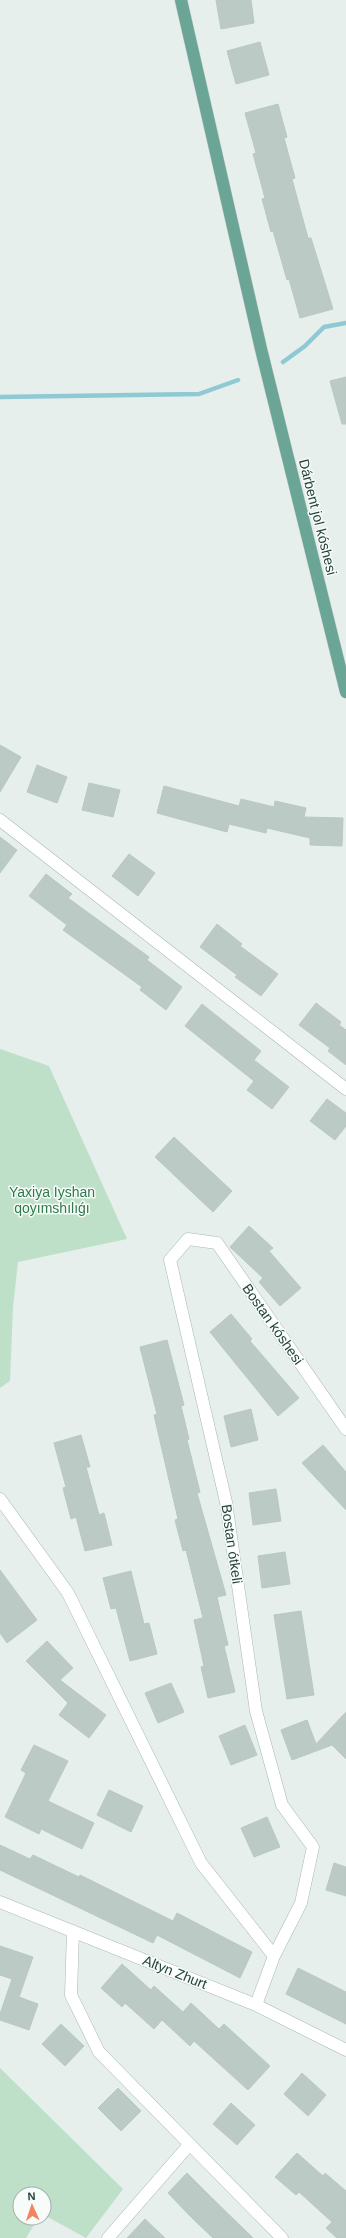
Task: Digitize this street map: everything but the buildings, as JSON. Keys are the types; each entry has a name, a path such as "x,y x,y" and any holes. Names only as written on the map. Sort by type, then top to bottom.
{"main road":[{"name":"Dárbent jol kóshesi","path":"181,0 261,349 346,692"}],"street":[{"path":"0,820 346,1089"},
{"name":"Bostan kóshesi","path":"188,1238 217,1243 346,1428"},
{"name":"Bostan ótkeli","path":"188,1238 170,1260 226,1502 256,1711 282,1805 313,1847 301,1903 274,1956"},
{"path":"0,1499 68,1593 201,1863 274,1956 256,2004"},
{"name":"Altyn Zhurt","path":"0,1902 256,2004 346,2050"},
{"path":"73,1931 71,1995 99,2052 282,2238"},
{"path":"110,2237 189,2145"}],"green space":[{"name":"Yaxiya Iyshan qoyımshılıǵı","path":"0,1049 49,1066 127,1239 18,1262 13,1307 10,1381 0,1388"},
{"path":"0,2068 123,2189 86,2238 52,2219 52,2186 12,2186 12,2226 33,2226 26,2238 0,2238"}],"waterway":[{"path":"283,362 305,346 324,327 346,323"},
{"path":"0,397 199,394 238,380"}]}
